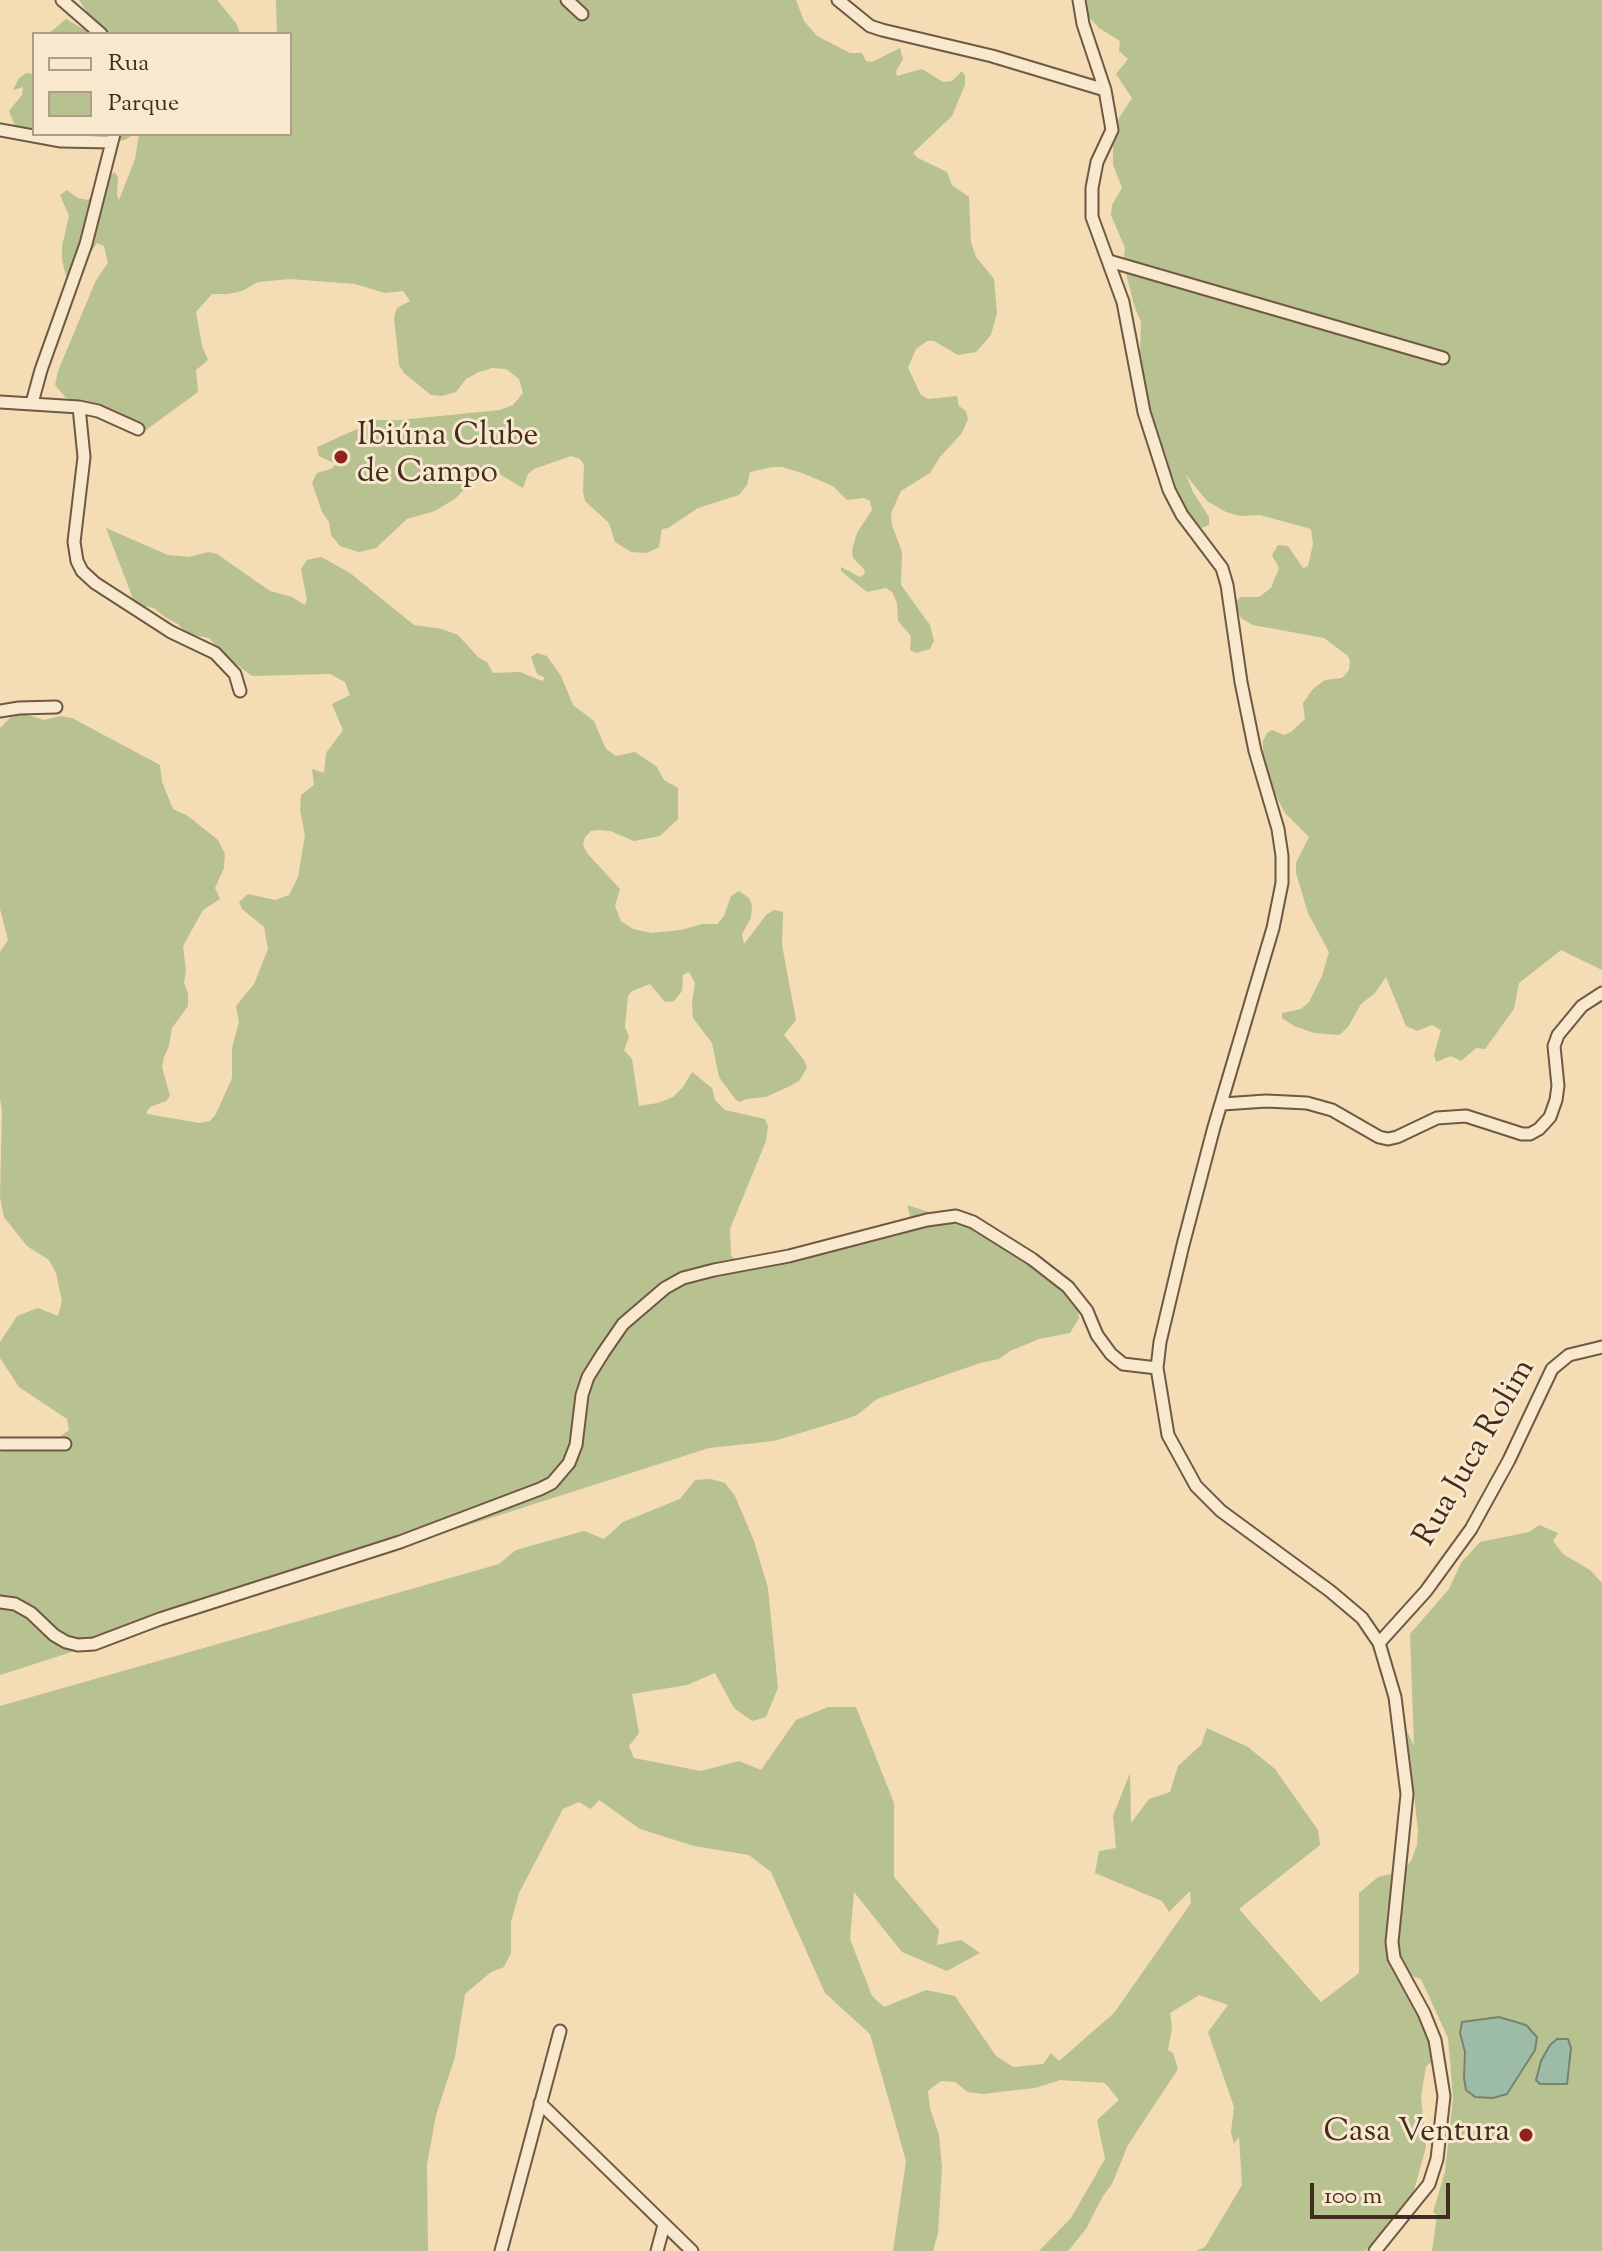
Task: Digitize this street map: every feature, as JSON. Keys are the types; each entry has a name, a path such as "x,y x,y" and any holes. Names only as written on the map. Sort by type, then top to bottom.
{"street":[{"path":"62,0 99,32"},
{"path":"567,0 582,14"},
{"path":"838,0 870,26 992,56 1105,90"},
{"path":"1079,0 1083,24 1105,90 1112,130 1097,162 1092,188 1092,217 1123,302 1144,412 1169,490 1182,515 1222,568 1243,695 1255,751 1278,829 1282,856 1282,883 1273,928 1214,1127 1160,1342 1157,1368 1168,1435 1196,1486 1221,1511 1362,1618 1379,1643 1395,1697 1407,1794 1393,1917 1394,1958 1435,2040 1444,2096 1437,2159 1429,2184 1375,2251"},
{"path":"0,130 32,136"},
{"path":"32,403 86,244 113,138 61,141 33,136"},
{"path":"1109,261 1443,358"},
{"path":"0,402 79,407 98,411 138,429"},
{"path":"79,407 84,457 74,542 82,571 95,583 171,632 215,653 235,674 240,691"},
{"path":"0,711 56,707"},
{"path":"1223,1104 1266,1101 1307,1103 1332,1110 1388,1139 1437,1118 1466,1116 1530,1134 1550,1117 1556,1100 1558,1066 1554,1046 1558,1035 1582,1006 1602,993"},
{"path":"0,1602 15,1604 31,1613 66,1642 94,1644 160,1619 400,1542 540,1489 552,1483 569,1463 576,1445 582,1395 588,1377 623,1324 665,1288 683,1278 789,1256 927,1220 956,1216 973,1222 1032,1259 1068,1287 1087,1311 1097,1335 1111,1354 1123,1364 1157,1368"},
{"name":"Rua Juca Rolim","path":"1379,1643 1426,1591 1471,1529 1509,1460 1552,1369 1569,1355 1602,1347"},
{"path":"0,1444 65,1444"},
{"path":"501,2251 560,2031"},
{"path":"540,2103 692,2251"},
{"path":"657,2251 664,2225"}],"green space":[{"path":"79,0 217,0 236,23 239,32 98,32"},
{"path":"276,0 796,0 804,21 817,36 850,53 862,53 866,61 872,62 900,48 903,59 896,71 897,76 922,69 943,82 952,81 962,71 965,85 952,116 913,153 947,172 952,185 969,197 971,242 976,257 994,279 997,313 991,335 976,352 958,355 934,341 927,341 916,349 908,368 921,395 928,399 957,396 959,406 966,411 968,419 962,433 930,473 901,491 891,513 902,552 901,585 930,625 934,641 930,649 916,653 910,650 911,636 898,621 897,603 892,592 886,588 867,592 841,571 841,567 860,577 865,574 853,558 852,550 857,533 872,510 870,501 864,498 847,500 833,486 782,467 750,472 747,485 739,495 698,508 662,529 659,547 647,553 631,552 615,542 609,523 585,501 584,465 580,459 571,456 534,469 528,474 523,488 496,472 482,470 456,498 435,511 407,519 376,548 359,552 340,546 331,535 329,522 322,512 312,483 317,473 336,464 319,456 317,447 377,420 500,410 513,405 523,393 519,379 506,369 492,368 479,372 466,379 456,392 442,396 431,395 404,373 399,365 394,317 397,308 410,301 403,291 385,293 355,284 290,279 258,282 242,291 212,294 196,312 202,346 208,360 196,370 198,392 146,430 139,430 65,397 55,385 58,371 96,280 108,263 104,246 97,243 74,276 67,280 62,246 69,216 60,195 67,190 78,198 88,200 114,172 118,176 119,200 135,159 139,136 292,136 292,32 277,32"},
{"path":"1087,0 1602,0 1602,970 1561,950 1519,983 1514,1009 1485,1049 1476,1048 1461,1061 1451,1056 1436,1062 1434,1055 1441,1030 1432,1025 1417,1031 1406,1026 1386,977 1375,993 1361,1004 1348,1027 1339,1035 1314,1033 1282,1018 1282,1013 1301,1009 1309,1002 1322,976 1329,952 1308,913 1296,873 1296,863 1309,837 1285,813 1275,794 1263,755 1263,741 1272,730 1284,735 1291,732 1305,719 1303,703 1313,689 1325,680 1342,678 1349,670 1350,661 1348,656 1324,638 1253,625 1241,618 1237,609 1240,597 1259,597 1271,588 1279,568 1272,555 1278,545 1288,546 1303,568 1308,566 1313,544 1311,529 1260,515 1240,516 1226,512 1207,501 1186,475 1209,517 1209,525 1202,528 1187,513 1173,486 1144,391 1141,322 1123,261 1125,248 1111,215 1112,205 1122,188 1113,165 1113,146 1119,118 1132,98 1116,74 1128,59 1119,51 1120,41 1099,28 1089,17"},
{"path":"66,19 88,32 50,32"},
{"path":"26,73 32,74 32,136 131,136 125,140 72,148 43,145 18,133 9,111 22,95 23,87 13,90 19,78"},
{"path":"106,528 168,555 189,557 208,552 217,554 270,591 292,597 305,605 307,600 301,569 307,560 321,557 350,573 414,625 458,635 479,658 487,662 493,673 520,672 542,681 545,678 537,674 531,657 537,653 547,656 561,676 573,705 594,721 606,749 616,756 635,752 657,767 664,780 678,788 678,819 660,836 634,841 610,831 598,830 591,831 585,837 583,845 587,853 620,889 615,906 621,921 633,929 651,933 717,924 724,916 731,896 739,891 749,898 752,905 751,918 742,934 744,944 766,915 774,910 783,912 782,945 796,1020 784,1035 807,1068 799,1081 790,1086 766,1097 736,1100 719,1077 712,1043 693,1018 695,983 689,972 683,975 682,991 674,1001 665,1002 650,984 632,991 628,996 625,1027 629,1037 624,1050 632,1059 639,1106 673,1097 692,1072 712,1088 715,1100 725,1110 765,1119 768,1126 766,1141 730,1229 731,1256 746,1266 799,1257 879,1227 914,1230 907,1205 985,1230 1050,1275 1077,1302 1079,1318 1070,1333 1039,1339 999,1359 877,1399 857,1415 843,1420 774,1441 709,1448 0,1675 0,1452 50,1444 69,1430 67,1419 19,1387 0,1358 0,1342 17,1316 38,1308 58,1316 62,1301 56,1273 49,1260 27,1246 4,1217 0,1197 0,952 8,940 0,909 0,728 11,717 25,714 44,720 60,716 72,718 160,765 162,782 173,809 188,816 218,840 225,854 224,868 215,888 220,899 203,910 183,946 188,1006 172,1028 162,1067 170,1096 147,1111 147,1114 200,1123 210,1121 216,1114 232,1078 232,1048 239,1022 236,1006 254,984 268,949 264,927 242,909 239,902 248,894 275,900 289,895 298,877 305,835 300,810 301,795 314,785 312,769 324,773 326,753 343,730 332,704 350,695 345,682 330,674 252,676 223,654 209,638 187,634 154,608 135,604"},
{"path":"711,1479 725,1483 735,1496 754,1541 768,1588 778,1688 766,1717 752,1721 734,1708 715,1673 687,1685 632,1694 639,1733 629,1746 634,1758 701,1771 739,1761 761,1770 796,1720 828,1707 856,1707 894,1803 894,1877 939,1930 937,1945 961,1940 980,1953 947,1971 902,1952 854,1892 850,1939 872,1996 884,2007 926,1990 955,1996 996,2056 1013,2067 1043,2064 1051,2053 1059,2061 1114,2013 1191,1903 1190,1891 1169,1912 1162,1901 1095,1873 1099,1851 1116,1848 1113,1816 1130,1773 1131,1823 1149,1799 1170,1792 1178,1766 1201,1745 1207,1728 1248,1747 1275,1769 1318,1830 1320,1845 1239,1909 1321,2002 1359,1973 1359,1893 1378,1877 1403,1871 1417,1845 1407,1731 1414,1746 1410,1634 1449,1589 1461,1563 1480,1542 1529,1532 1539,1525 1558,1533 1553,1541 1563,1554 1590,1570 1602,1583 1602,2251 1432,2251 1437,2215 1433,2212 1445,2172 1453,2098 1448,2038 1421,1979 1400,1972 1401,1986 1426,2026 1434,2061 1426,2066 1421,2097 1426,2147 1410,2205 1388,2233 1364,2251 1196,2251 1205,2247 1242,2185 1239,2137 1234,2144 1231,2132 1234,2107 1208,2032 1228,2005 1199,1995 1170,2013 1172,2028 1168,2050 1173,2053 1178,2069 1128,2145 1112,2184 1086,2229 1068,2251 1039,2251 1071,2218 1105,2159 1097,2120 1119,2100 1105,2083 1060,2080 1035,2088 982,2094 968,2092 955,2082 941,2081 928,2091 939,2135 942,2168 938,2233 933,2251 893,2251 906,2161 870,2034 825,1993 771,1872 749,1855 694,1846 640,1829 599,1800 591,1809 579,1802 563,1809 519,1893 511,1922 511,1953 504,1967 491,1972 465,1994 455,2057 436,2115 427,2164 428,2251 0,2251 0,1706 499,1564 516,1550 584,1531 604,1539 623,1522 680,1499 695,1480"}],"shaded area":[{"path":"1499,2017 1526,2025 1537,2037 1535,2050 1507,2094 1493,2098 1475,2097 1466,2090 1465,2052 1460,2033 1462,2022"},
{"path":"1557,2039 1568,2039 1571,2048 1567,2084 1540,2084 1536,2080 1541,2061"}],"place":[{"name":"Ibiúna Clube de Campo","path":"341,457"},
{"name":"Casa Ventura","path":"1526,2135"}]}
